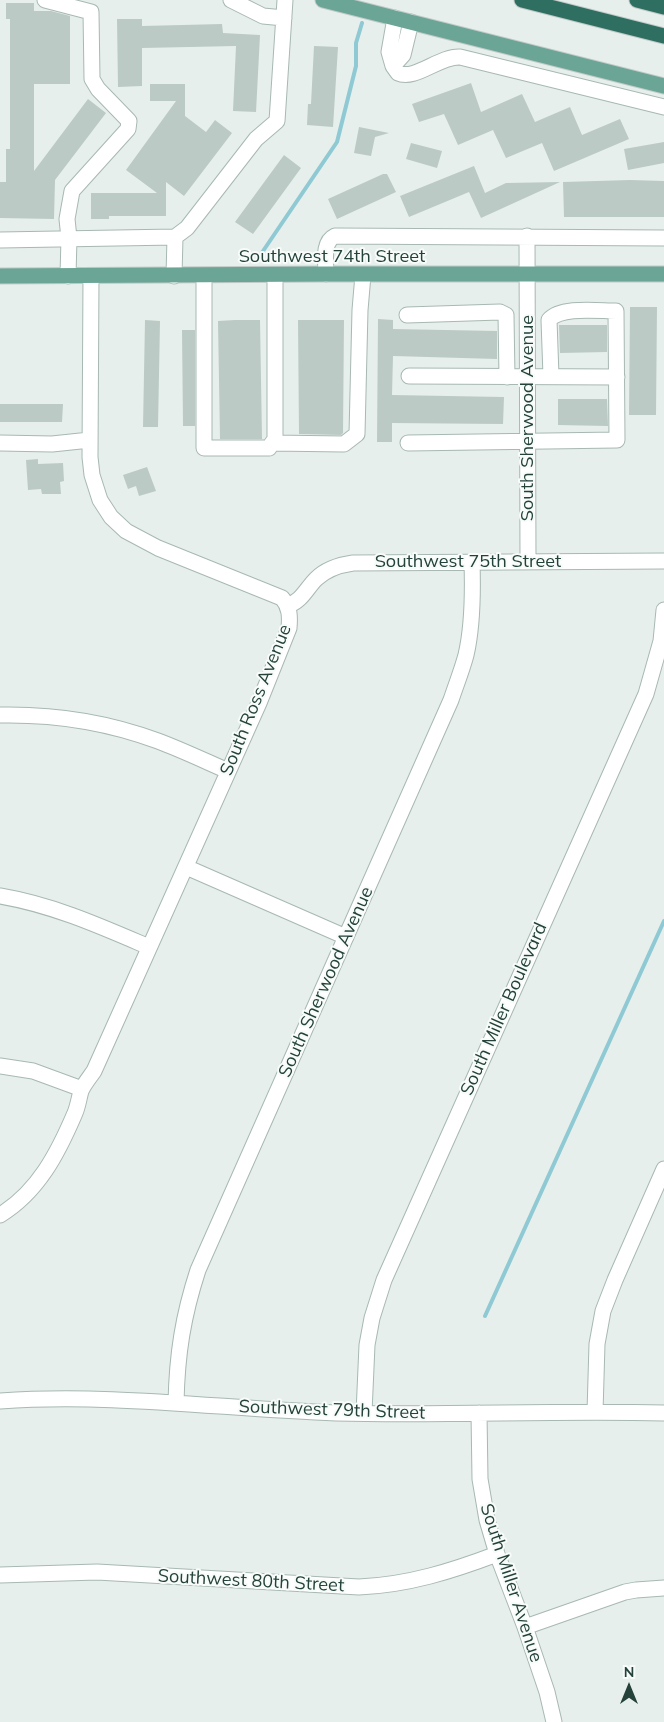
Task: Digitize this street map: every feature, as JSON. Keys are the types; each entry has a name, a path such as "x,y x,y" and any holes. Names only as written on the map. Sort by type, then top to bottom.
{"highway":[{"path":"522,0 664,36"},
{"path":"637,0 664,7"}],"main road":[{"path":"324,0 664,86"},
{"name":"Southwest 74th Street","path":"0,276 664,274"}],"street":[{"path":"45,0 90,12 92,79 98,89 129,121 128,129 72,191 67,219 69,238 68,276"},
{"path":"231,0 263,16 284,18"},
{"path":"0,240 175,237 187,228 256,139 277,121 285,0"},
{"path":"395,18 389,52 393,66 398,73 408,75 446,58 460,57 664,107"},
{"path":"393,66 403,55 411,22"},
{"path":"326,274 326,244 330,238 335,236 664,238"},
{"name":"South Sherwood Avenue","path":"527,236 528,562"},
{"path":"174,276 175,237"},
{"path":"204,276 204,448 269,448 275,438 275,275"},
{"path":"272,443 344,444 358,434 360,310 363,275"},
{"name":"South Ross Avenue","path":"0,1215 28,1194 48,1168 76,1112 82,1089 94,1071 259,703 289,628 290,615 282,598 146,542 119,525 103,507 96,489 91,467 90,276"},
{"path":"408,443 617,440 616,311 567,311 554,314 549,320 551,376"},
{"path":"407,315 500,312 506,315 507,377"},
{"path":"409,376 617,377"},
{"path":"0,444 52,444 90,440"},
{"name":"Southwest 75th Street","path":"287,606 300,599 317,578 325,572 342,565 368,562 664,561"},
{"name":"South Sherwood Avenue","path":"176,1403 186,1306 198,1270 452,700 466,655 472,586 472,562"},
{"name":"South Miller Boulevard","path":"364,1413 367,1345 375,1308 384,1280 646,694 661,641 664,610"},
{"path":"0,715 48,716 95,723 158,741 228,771"},
{"path":"186,866 346,937"},
{"path":"0,896 59,910 149,947"},
{"path":"0,1066 17,1067 46,1074 82,1089"},
{"path":"595,1412 597,1344 603,1311 615,1280 660,1190 664,1169"},
{"name":"Southwest 79th Street","path":"0,1401 51,1398 364,1413 664,1413"},
{"name":"South Miller Avenue","path":"479,1413 479,1466 487,1520 497,1554 525,1627 554,1722"},
{"name":"Southwest 80th Street","path":"0,1575 97,1572 342,1588 395,1584 422,1579 497,1554"},
{"path":"525,1627 625,1592 664,1588"}],"building":[{"path":"6,3 34,3 34,11 51,11 70,16 70,84 34,84 34,171 88,99 106,113 55,180 54,219 0,218 0,182 6,182 6,149 10,149 10,19 6,19"},
{"path":"117,19 142,19 142,26 222,24 223,33 260,35 256,112 233,111 236,46 142,48 142,86 118,87"},
{"path":"314,46 338,47 333,127 307,125 308,104 311,104"},
{"path":"471,83 481,112 522,94 535,122 570,107 582,135 620,119 629,139 554,171 542,143 506,158 493,130 458,145 444,114 419,122 412,104"},
{"path":"150,84 185,84 185,116 206,132 215,120 232,133 184,196 166,182 166,216 109,216 109,219 91,219 91,193 157,193 126,170 176,101 150,101"},
{"path":"359,127 389,133 375,137 371,156 354,153"},
{"path":"664,142 664,163 628,170 624,149"},
{"path":"411,143 442,151 437,168 406,159"},
{"path":"284,155 301,168 253,234 235,222"},
{"path":"474,166 485,193 506,183 560,182 481,218 469,192 409,217 400,196"},
{"path":"383,174 387,174 396,192 337,219 328,199"},
{"path":"664,181 664,217 564,217 563,182"},
{"path":"630,307 657,307 656,415 629,415"},
{"path":"378,319 393,320 393,329 497,331 497,359 393,356 392,395 504,397 503,424 392,423 392,442 377,442"},
{"path":"145,320 160,321 158,427 143,427"},
{"path":"260,320 262,439 220,439 218,321"},
{"path":"298,320 344,320 343,433 341,435 299,434"},
{"path":"559,325 607,325 607,352 560,353"},
{"path":"182,330 195,330 195,426 183,426"},
{"path":"558,399 607,399 608,426 558,425"},
{"path":"0,404 63,404 62,422 0,422"},
{"path":"38,459 38,464 63,463 64,481 60,482 61,494 42,494 41,489 28,490 26,460"},
{"path":"147,467 156,491 139,496 136,486 128,489 123,475"}],"waterway":[{"path":"261,254 337,142 356,66 356,43 362,23"},
{"path":"485,1316 664,921"}]}
